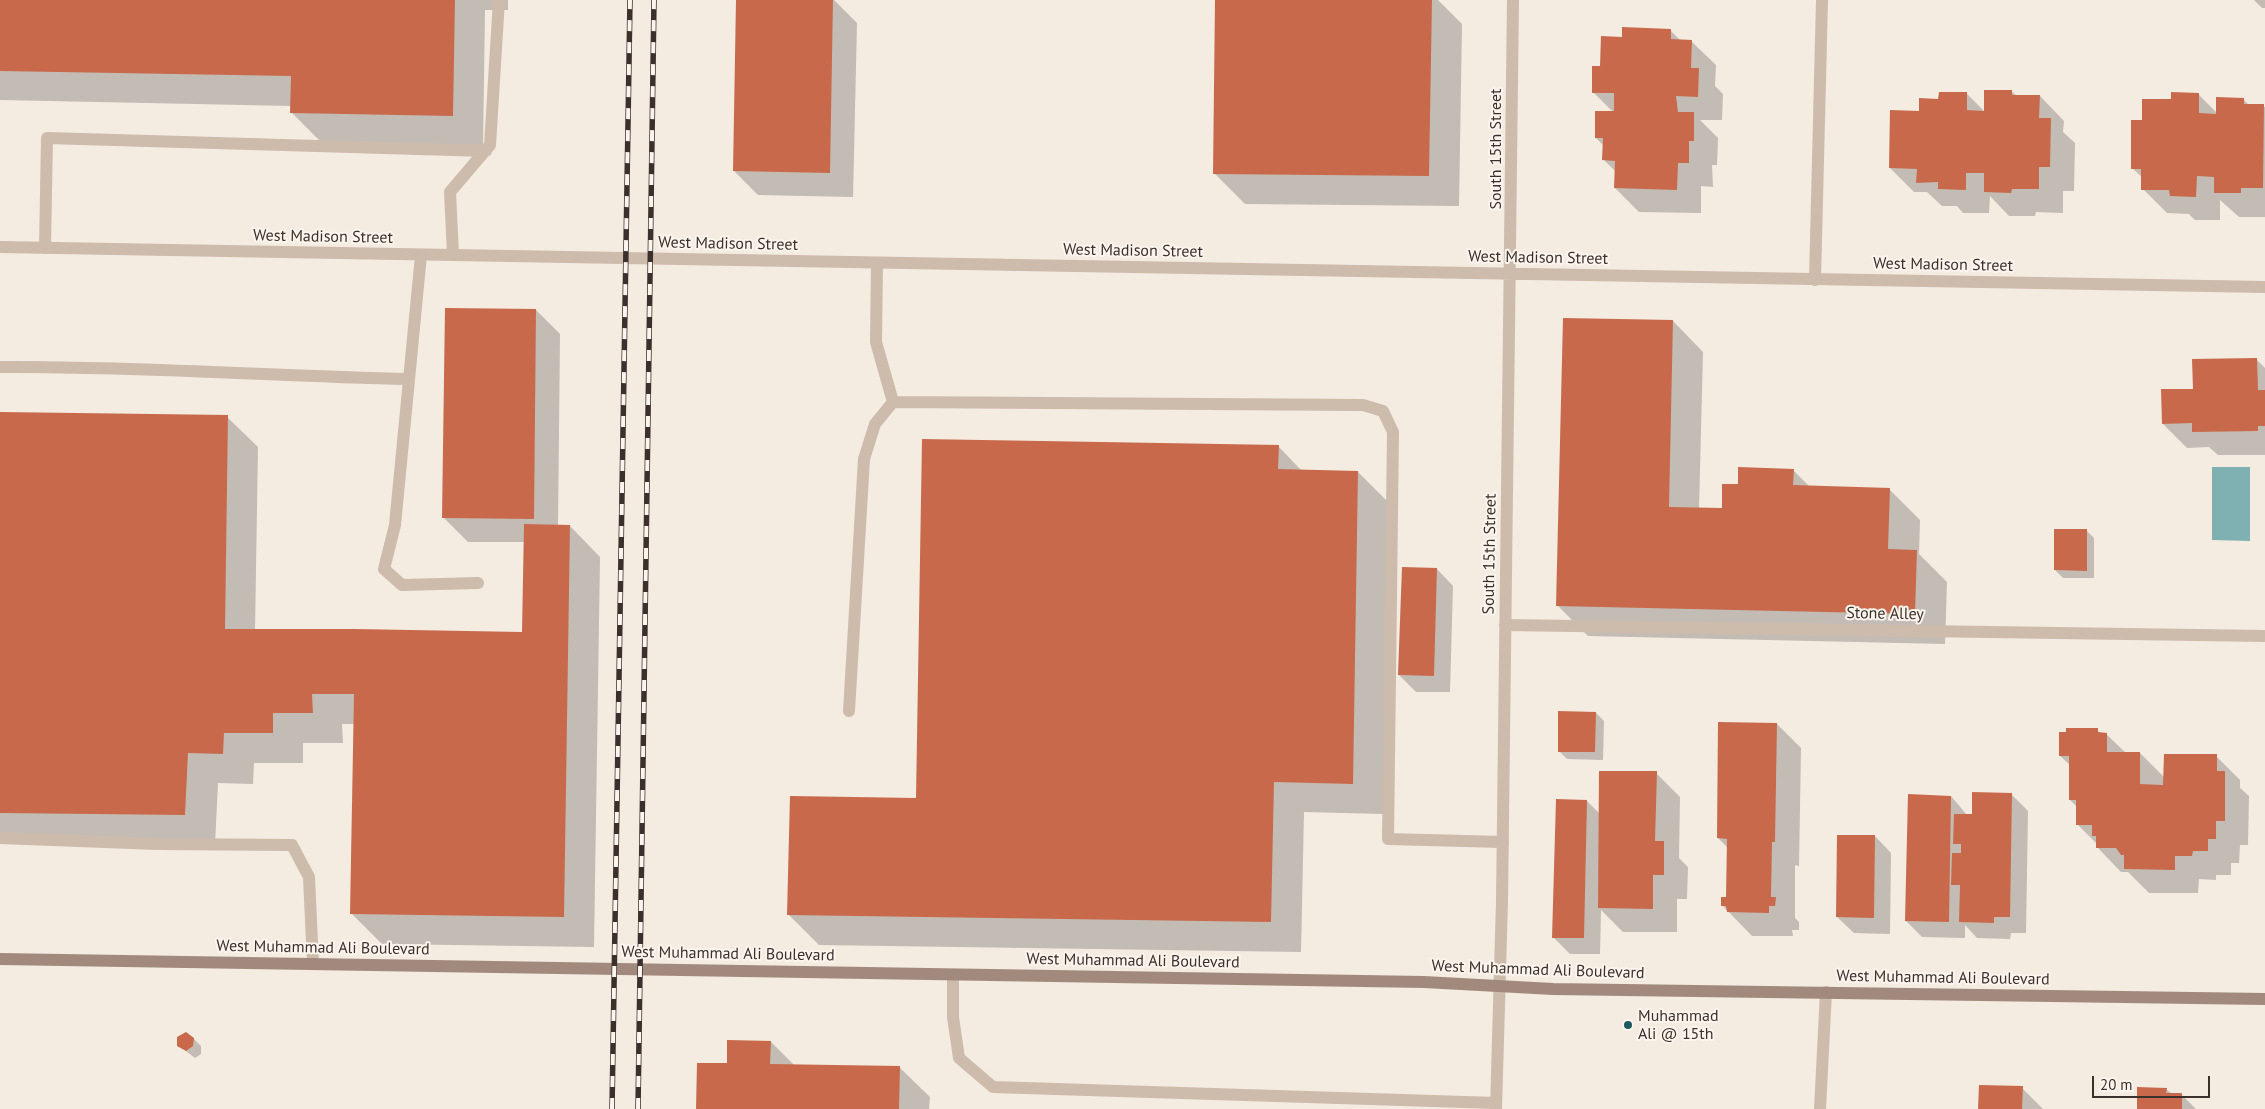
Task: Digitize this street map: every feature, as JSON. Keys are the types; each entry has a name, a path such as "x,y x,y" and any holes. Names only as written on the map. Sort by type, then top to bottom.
{"main road":[{"name":"West Muhammad Ali Boulevard","path":"0,959 1424,982 1499,986 1826,992 2265,998"}],"street":[{"path":"454,255 450,192 490,145 499,0"},
{"name":"South 15th Street","path":"1496,1106 1503,842 1513,0"},
{"path":"1815,280 1822,0"},
{"path":"45,248 47,138 486,150"},
{"name":"West Madison Street","path":"0,247 2265,287"},
{"path":"421,255 395,525 384,569 402,585 478,583"},
{"path":"877,263 876,342 893,402"},
{"path":"0,367 78,366 297,377 409,379"},
{"path":"850,711 864,458 875,424 893,402"},
{"path":"893,402 1363,404 1383,411 1393,432 1388,839 1503,842"},
{"name":"Stone Alley","path":"1506,625 2265,636"},
{"path":"0,838 157,844 292,845 309,877 313,964"},
{"path":"953,974 953,1017 959,1058 993,1087 1496,1106"},
{"path":"1820,1109 1826,992"}],"water":[{"path":"2212,467 2250,467 2250,541 2212,540"}],"building":[{"path":"0,0 455,0 453,116 290,113 291,76 0,71"},
{"path":"736,0 833,0 830,173 733,171"},
{"path":"1215,0 1432,0 1429,176 1213,174"},
{"path":"1622,27 1671,29 1671,39 1692,40 1691,68 1699,68 1698,97 1676,96 1678,112 1694,112 1694,141 1689,141 1689,163 1678,163 1677,190 1614,188 1615,161 1602,160 1603,138 1595,138 1595,111 1614,111 1614,93 1592,93 1592,66 1600,66 1601,36 1622,37"},
{"path":"1984,90 2012,90 2012,95 2040,95 2039,118 2051,118 2050,167 2039,167 2039,189 2012,189 2011,193 1984,192 1984,173 1966,173 1966,190 1938,189 1938,182 1916,183 1917,169 1889,168 1890,110 1919,111 1919,98 1938,99 1939,92 1967,92 1967,110 1984,111"},
{"path":"2171,92 2199,93 2199,113 2216,114 2216,97 2244,98 2244,104 2264,104 2263,188 2241,188 2241,193 2214,193 2214,177 2197,176 2196,197 2170,196 2169,190 2141,190 2141,169 2131,169 2131,120 2142,120 2142,99 2171,99"},
{"path":"445,308 536,309 534,519 442,518"},
{"path":"1563,318 1673,320 1669,507 1722,508 1722,484 1738,484 1738,467 1794,469 1793,485 1890,488 1888,549 1917,550 1915,614 1556,606"},
{"path":"2257,358 2258,390 2265,390 2265,426 2258,426 2258,431 2192,432 2192,423 2162,424 2161,389 2193,389 2192,359"},
{"path":"0,412 228,415 225,629 522,632 524,524 570,525 564,917 350,914 354,694 312,694 313,713 273,713 273,733 224,733 223,754 188,753 185,815 0,813"},
{"path":"922,439 1279,445 1278,469 1358,471 1353,784 1274,782 1271,922 787,915 790,796 916,798"},
{"path":"2054,529 2087,529 2087,571 2054,570"},
{"path":"1402,567 1437,568 1434,676 1398,675"},
{"path":"1558,711 1596,712 1595,752 1558,752"},
{"path":"1718,722 1777,723 1775,842 1772,842 1771,897 1776,897 1775,906 1769,906 1769,913 1727,912 1726,906 1721,906 1721,897 1726,897 1727,839 1717,838"},
{"path":"2066,728 2098,728 2098,732 2107,733 2107,752 2140,752 2140,784 2163,785 2164,754 2217,754 2217,771 2225,771 2225,821 2216,821 2216,839 2208,839 2208,851 2193,851 2192,856 2175,856 2175,870 2124,869 2124,855 2121,855 2116,848 2096,848 2096,836 2092,836 2092,825 2076,825 2076,800 2069,800 2069,756 2059,756 2059,732 2066,732"},
{"path":"1599,771 1657,771 1655,841 1664,841 1664,875 1653,875 1653,909 1598,908"},
{"path":"1972,792 2012,793 2010,917 1994,917 1994,923 1959,922 1960,885 1951,885 1952,853 1961,853 1961,844 1953,844 1954,814 1972,814"},
{"path":"1908,794 1951,796 1949,922 1905,921"},
{"path":"1556,799 1587,800 1584,938 1552,938"},
{"path":"1837,835 1875,835 1874,918 1836,917"},
{"path":"186,1032 194,1038 193,1046 186,1051 177,1046 177,1037"},
{"path":"727,1040 771,1041 770,1064 900,1066 899,1109 696,1109 697,1063 727,1063"},
{"path":"1979,1085 2023,1086 2022,1109 1978,1109"},
{"path":"2137,1087 2167,1088 2166,1093 2182,1093 2182,1109 2137,1109"}],"railway":[{"path":"612,1109 630,0"},
{"path":"638,1109 654,0"}],"place":[{"name":"Muhammad Ali @ 15th","path":"1628,1025"}]}
